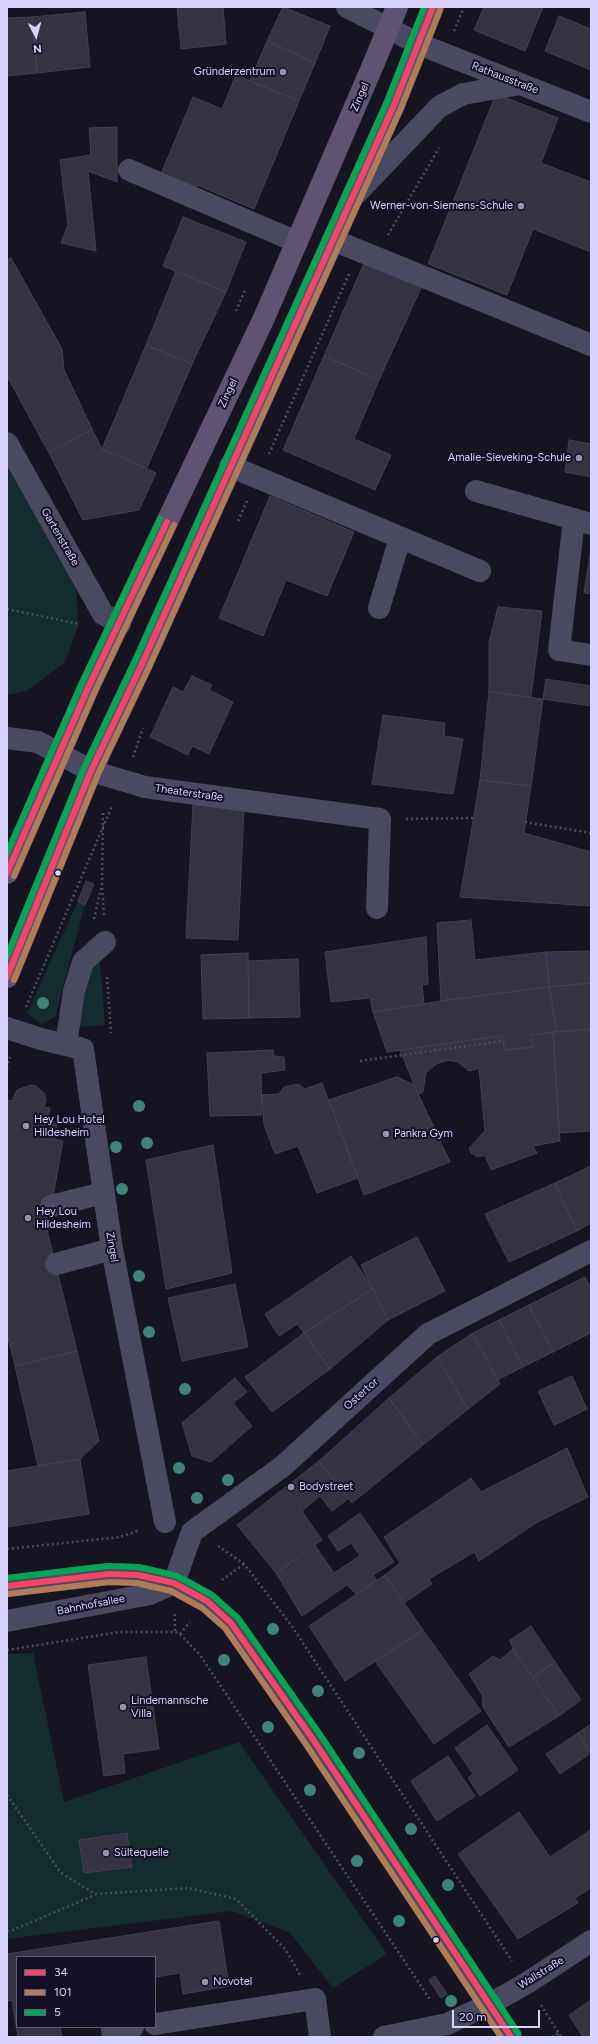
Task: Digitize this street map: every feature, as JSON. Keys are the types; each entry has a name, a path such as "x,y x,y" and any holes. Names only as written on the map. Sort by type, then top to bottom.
{"main road":[{"name":"Zingel","path":"7,873 59,753 264,318 389,29 397,7"},
{"path":"7,977 91,771 142,664 394,105 433,7"}],"street":[{"path":"347,7 419,44"},
{"name":"Rathausstraße","path":"419,44 591,112"},
{"path":"352,197 439,107 463,94 520,84"},
{"path":"129,170 297,242"},
{"path":"333,240 591,345"},
{"name":"Gartenstraße","path":"7,443 103,614 120,624"},
{"path":"230,466 480,571"},
{"path":"476,491 582,522 559,650 591,655"},
{"path":"379,608 400,538"},
{"name":"Theaterstraße","path":"7,738 38,742 91,771 145,787 380,819"},
{"path":"377,908 380,819"},
{"path":"66,1045 74,990 83,962 105,942"},
{"name":"Zingel","path":"12,1030 83,1049 112,1248 166,1522"},
{"path":"51,1206 103,1193"},
{"path":"56,1264 112,1248"},
{"name":"Ostertor","path":"174,1583 192,1532 283,1466 428,1334 591,1251"},
{"path":"7,1586 109,1574 138,1575 174,1583 207,1600 231,1623 312,1738 511,2037"},
{"name":"Bahnhofsallee","path":"7,1621 150,1594 174,1583"},
{"name":"Wallstraße","path":"384,2037 447,2024 490,2004 527,1983 591,1941"},
{"path":"156,2024 314,1999 320,2037"},
{"path":"113,2037 112,2030 126,2028"}],"path":[{"path":"235,528 360,251 388,235 442,142"},
{"path":"7,609 82,625"},
{"path":"7,1068 12,1030 104,821 125,781 144,724"},
{"path":"103,811 102,884 111,1033"},
{"path":"380,819 474,818"},
{"path":"526,822 591,833"},
{"path":"360,1061 503,1041"},
{"path":"7,1650 119,1632 175,1632 180,1634 200,1655 447,2024"},
{"path":"7,1795 61,1873 95,1894"},
{"path":"7,1930 13,1930 95,1894 188,1888 236,1899 286,1950 314,1999"},
{"path":"552,2037 559,2033"}],"green space":[{"path":"7,463 76,580 78,627 65,662 27,691 7,695"},
{"path":"78,901 85,905 55,1017 41,1024 27,1013"},
{"path":"100,961 105,1025 81,1027 78,1024 76,1015 91,970"},
{"path":"33,1653 64,1802 239,1742 387,1954 333,1988 290,1933 232,1911 7,1939 7,1654"}],"building":[{"path":"177,7 223,7 226,44 181,49"},
{"path":"283,7 330,26 315,63 267,41"},
{"path":"484,7 543,7 525,51 474,30"},
{"path":"85,12 90,67 37,73 32,17"},
{"path":"559,16 591,29 591,70 545,51"},
{"path":"32,17 37,73 7,76 7,18"},
{"name":"Gründerzentrum","path":"267,41 315,63 299,101 250,81"},
{"path":"236,75 299,101 254,209 197,185 194,193 159,179 193,97 222,109"},
{"name":"Werner-von-Siemens-Schule","path":"496,94 558,118 541,163 591,182 591,252 533,229 507,295 428,264"},
{"path":"117,127 117,182 88,171 96,251 61,243 68,225 60,160 91,155 89,128"},
{"path":"183,217 246,242 226,292 163,266"},
{"path":"11,258 62,349 64,370 92,429 49,453 7,376 7,260"},
{"path":"364,263 421,288 379,380 324,356"},
{"path":"176,271 226,292 192,364 146,345"},
{"path":"146,345 192,364 147,468 102,449"},
{"path":"324,356 379,380 354,439 391,455 375,490 283,450"},
{"path":"92,429 102,449 156,473 139,510 83,520 49,453"},
{"name":"Amalie-Sieveking-Schule","path":"569,440 591,444 591,477 565,472"},
{"path":"270,496 354,532 327,596 286,580 263,636 219,618"},
{"path":"591,548 591,594 584,593"},
{"path":"498,607 542,611 531,697 489,692 489,642"},
{"path":"192,676 212,685 209,690 233,702 209,754 192,746 188,755 150,737 173,687 183,692"},
{"path":"546,679 591,686 591,706 543,699"},
{"path":"489,692 543,699 531,786 480,780"},
{"path":"383,715 445,723 444,736 463,739 453,794 372,784"},
{"path":"480,780 531,786 524,833 591,852 591,906 460,897"},
{"path":"193,805 244,808 238,940 186,938"},
{"path":"86,881 94,884 85,905 78,901"},
{"path":"471,920 475,960 546,952 549,987 441,1001 437,923"},
{"path":"426,937 428,984 422,985 424,1004 373,1012 370,998 331,1002 325,952"},
{"path":"591,951 591,983 549,987 546,952"},
{"path":"248,953 249,1018 203,1019 201,955"},
{"path":"298,959 300,1017 249,1018 248,961"},
{"path":"591,983 591,1029 557,1032 549,987"},
{"path":"549,987 557,1032 531,1035 533,1047 505,1050 502,1036 387,1052 373,1012 441,1001"},
{"path":"591,1029 591,1131 559,1133 553,1032"},
{"path":"553,1032 560,1141 533,1146 537,1153 491,1170 485,1155 478,1157 471,1153 469,1148 485,1131 479,1068 469,1071 458,1062 448,1060 436,1064 426,1073 423,1092 418,1094 400,1050 502,1036 505,1050 533,1047 531,1035"},
{"path":"273,1050 274,1056 284,1057 285,1070 261,1073 262,1115 210,1116 207,1053"},
{"path":"397,1077 414,1085 450,1162 364,1195 329,1100"},
{"path":"322,1083 358,1178 317,1193 298,1146 275,1154 264,1124 262,1095 279,1094 284,1087 298,1084 305,1089"},
{"name":"Hey Lou Hildesheim","path":"31,1085 36,1086 44,1093 46,1099 44,1107 50,1108 48,1122 57,1124 54,1139 63,1141 47,1230 77,1351 15,1366 7,1334 7,1100 12,1101 17,1090"},
{"path":"213,1145 232,1273 166,1289 146,1160"},
{"path":"591,1166 591,1223 577,1231 555,1183"},
{"path":"555,1183 577,1231 509,1262 485,1214"},
{"path":"417,1237 445,1291 388,1320 361,1265"},
{"path":"351,1256 373,1289 304,1333 297,1324 279,1336 265,1314"},
{"path":"585,1277 591,1288 591,1333 553,1352 529,1305"},
{"path":"235,1284 248,1347 182,1361 168,1298"},
{"path":"373,1289 388,1320 330,1369 304,1333"},
{"path":"529,1305 553,1352 523,1367 499,1320"},
{"path":"499,1320 523,1367 497,1380 473,1333"},
{"path":"304,1333 330,1369 272,1412 245,1377"},
{"path":"473,1333 500,1384 468,1409 437,1357"},
{"path":"77,1351 99,1441 80,1459 38,1466 15,1366"},
{"path":"437,1357 468,1409 423,1445 389,1398"},
{"path":"572,1376 587,1409 554,1425 538,1391"},
{"path":"235,1378 247,1392 233,1403 252,1426 211,1462 192,1456 182,1423"},
{"path":"389,1398 423,1445 352,1503 319,1461"},
{"path":"567,1448 588,1497 536,1523 479,1561 474,1552 429,1579 432,1584 404,1603 385,1575 400,1563 384,1537 471,1478 481,1492"},
{"path":"80,1459 89,1514 7,1527 7,1471"},
{"path":"319,1461 349,1498 332,1511 320,1496 302,1511 322,1540 276,1573 237,1525"},
{"path":"360,1513 394,1562 373,1575 377,1580 356,1594 347,1585 302,1616 276,1573 314,1544 334,1573 360,1556 351,1543 338,1551 328,1536"},
{"path":"385,1575 423,1630 345,1681 309,1626"},
{"path":"531,1626 555,1662 533,1677 513,1649 510,1640"},
{"path":"423,1630 481,1711 434,1744 375,1661"},
{"path":"513,1649 559,1716 509,1747 483,1707 482,1695 469,1674 493,1656 500,1660"},
{"name":"Lindemannsche Villa","path":"146,1657 159,1749 123,1754 125,1773 104,1776 88,1665"},
{"path":"555,1662 581,1700 559,1716 533,1677"},
{"path":"591,1724 591,1752 578,1733"},
{"path":"487,1725 518,1770 480,1796 468,1778 473,1774 455,1748"},
{"path":"578,1733 591,1753 560,1774 546,1754"},
{"path":"448,1756 475,1796 437,1821 411,1781"},
{"path":"519,1812 550,1857 591,1830 591,1888 575,1898 578,1903 518,1939 458,1854"},
{"name":"Sültequelle","path":"127,1833 132,1867 84,1873 79,1840"},
{"name":"Novotel","path":"219,1921 229,1986 183,1994 180,1973 156,1977 156,1956 16,1956 16,2025 12,2000 7,2001 7,1954"},
{"path":"435,1976 447,1994 441,1998 429,1980"},
{"path":"591,2000 591,2037 583,2037 569,2015"},
{"name":"Novotel","path":"17,2028 60,2028 62,2037 18,2037"}],"transit line":[{"name":"5","path":"7,956 84,768 135,661 387,102 424,7"},
{"name":"34","path":"7,977 91,771 142,664 394,105 433,7"},
{"name":"101","path":"14,980 98,774 149,667 401,108 440,10"},
{"name":"5","path":"7,853 82,683 160,519"},
{"name":"34","path":"7,873 89,686 167,522"},
{"name":"101","path":"14,876 96,689 174,525"},
{"name":"5","path":"7,1578 108,1566 139,1567 177,1576 212,1595 238,1618 319,1733 518,2033"},
{"name":"34","path":"7,1586 109,1574 138,1575 174,1583 207,1601 231,1623 312,1738 511,2037"},
{"name":"101","path":"8,1594 109,1582 137,1583 171,1591 202,1608 225,1628 305,1743 501,2037"}],"place":[{"name":"Gründerzentrum","path":"283,72"},
{"name":"Werner-von-Siemens-Schule","path":"521,206"},
{"name":"Amalie-Sieveking-Schule","path":"579,458"},
{"name":"Hey Lou Hotel Hildesheim","path":"26,1126"},
{"name":"Pankra Gym","path":"386,1134"},
{"name":"Hey Lou Hildesheim","path":"28,1218"},
{"name":"Bodystreet","path":"291,1487"},
{"name":"Lindemannsche Villa","path":"123,1707"},
{"name":"Sültequelle","path":"106,1853"},
{"name":"Novotel","path":"205,1982"}]}
